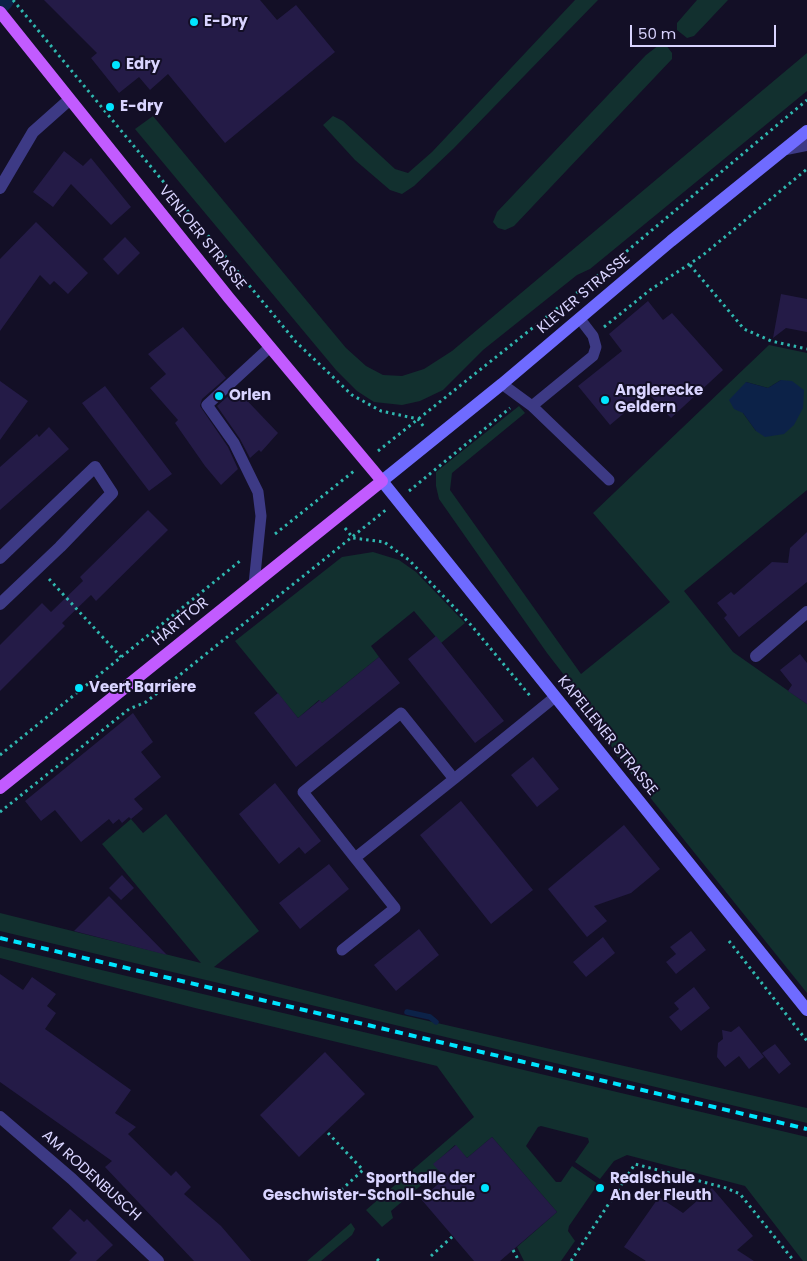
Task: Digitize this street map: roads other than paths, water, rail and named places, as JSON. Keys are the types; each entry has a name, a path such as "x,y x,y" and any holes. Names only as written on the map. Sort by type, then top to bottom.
{"main road":[{"name":"VENLOER STRASSE","path":"0,12 270,348 382,481"},
{"name":"KLEVER STRASSE","path":"382,481 502,384 671,241 807,131"},
{"name":"HARTTOR","path":"0,788 382,481"},
{"name":"KAPELLENER STRASSE","path":"382,481 807,1010"}],"street":[{"path":"0,188 34,132 69,100"},
{"path":"786,149 807,144"},
{"path":"0,558 95,467 112,493 0,604"},
{"path":"756,656 807,612"},
{"name":"AM RODENBUSCH","path":"0,1117 72,1179 158,1261"}],"lane":[{"path":"532,406 593,356 596,347 593,336 580,319"},
{"path":"254,584 260,516 254,482 234,443 206,405 270,348"},
{"path":"502,384 532,406 609,480"},
{"path":"355,858 555,697"},
{"path":"342,950 395,908 303,792 401,713 454,779"}],"water":[{"path":"781,380 792,381 804,390 803,408 794,425 784,434 765,437 756,431 743,413 734,409 729,400 746,382 768,388"}],"waterway":[{"path":"0,4 4,0"},
{"path":"407,1012 430,1017 436,1022"}],"railway":[{"path":"0,938 807,1129"}],"place":[{"name":"E-Dry","path":"194,22"},
{"name":"Edry","path":"116,65"},
{"name":"E-dry","path":"110,107"},
{"name":"Orlen","path":"219,396"},
{"name":"Anglerecke Geldern","path":"605,400"},
{"name":"Veert Barriere","path":"79,688"},
{"name":"Sporthalle der Geschwister-Scholl-Schule","path":"485,1188"},
{"name":"Realschule An der Fleuth","path":"600,1188"}]}
